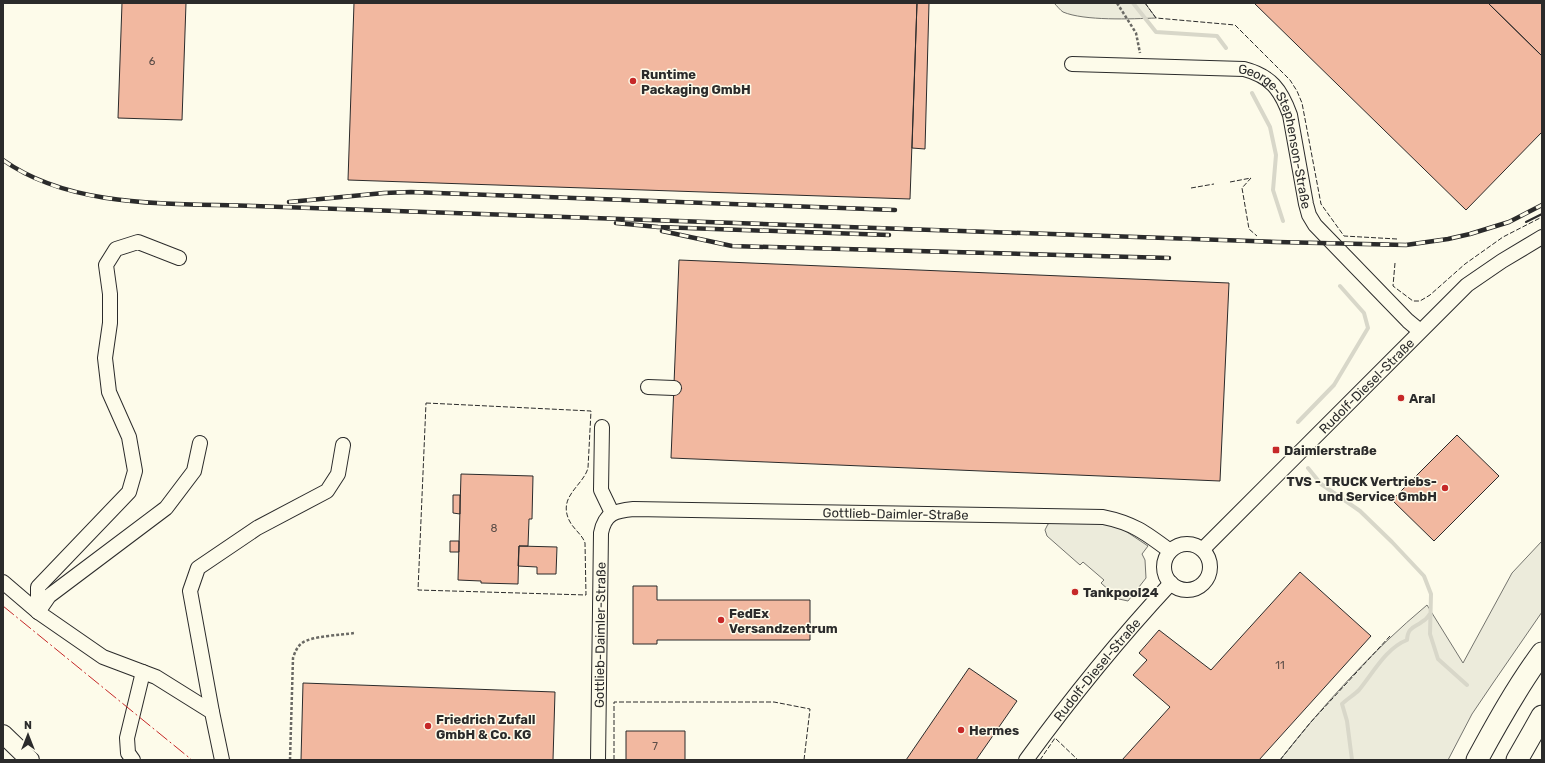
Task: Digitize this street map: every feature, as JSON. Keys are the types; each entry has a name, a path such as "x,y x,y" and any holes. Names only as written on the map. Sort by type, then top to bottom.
{"highway":[{"path":"1477,760 1505,708 1542,653"},
{"path":"1517,760 1542,716"}],"main road":[{"path":"3,734 30,760"}],"street":[{"name":"George-Stephenson-Straße","path":"1072,64 1244,69 1257,73 1269,80 1279,92 1290,115 1306,204 1309,215 1315,225 1403,316 1420,331"},
{"name":"Rudolf-Diesel-Straße","path":"1203,549 1467,285 1502,261 1542,237"},
{"path":"38,612 38,587 129,492 135,471 129,437 109,392 105,358 110,323 110,294 106,265 116,249 138,242 179,258"},
{"path":"648,387 674,388"},
{"path":"602,427 601,490 612,513"},
{"path":"38,612 49,596 166,508 194,471 200,443"},
{"path":"222,760 190,591 198,568 256,528 326,491 338,474 343,445"},
{"name":"Gottlieb-Daimler-Straße","path":"598,760 601,532 602,524 606,518 612,513 620,510 634,509 1103,517 1127,523 1144,532 1170,551"},
{"path":"1186,544 1195,545 1203,549 1210,562 1208,576 1204,582 1192,589 1178,587 1171,583 1166,576 1164,568 1165,559 1170,551 1177,546 1186,544"},
{"path":"3,582 38,612 103,657 156,677 212,712"},
{"name":"Rudolf-Diesel-Straße","path":"1026,760 1056,718 1093,671 1171,583"},
{"path":"134,760 128,753 127,738 143,672"}],"path":[{"path":"1118,3 1136,33 1143,65"},
{"path":"290,760 293,658 296,649 301,643 308,639 354,633"}],"shaded area":[{"path":"1054,3 1145,3 1156,18 1108,19 1083,17 1063,12"},
{"path":"1053,522 1104,523 1121,528 1148,546 1142,554 1145,560 1146,578 1128,601 1119,599 1101,583 1104,580 1083,562 1080,565 1047,536 1045,530 1048,524"},
{"path":"1542,541 1542,612 1472,714 1448,760 1280,760 1331,698 1349,679 1368,659 1427,605 1463,663 1512,573"}],"building":[{"path":"122,3 186,3 182,120 118,118"},
{"name":"Runtime Packaging GmbH","path":"354,3 917,3 910,199 348,180"},
{"path":"917,3 929,3 925,149 912,148"},
{"path":"1254,3 1488,3 1542,56 1542,132 1466,210"},
{"path":"1488,3 1542,3 1542,56"},
{"path":"679,260 1229,283 1220,481 671,458"},
{"name":"TVS - TRUCK Vertriebs- und Service GmbH","path":"1457,435 1499,476 1434,541 1392,500"},
{"path":"461,474 533,476 532,519 529,519 528,546 519,546 518,584 481,583 481,581 458,580"},
{"path":"453,495 460,495 460,514 453,513"},
{"path":"450,541 459,541 459,552 450,552"},
{"path":"519,546 557,547 556,574 537,574 537,567 518,566"},
{"path":"1300,572 1371,636 1259,760 1122,760 1170,707 1133,675 1147,660 1139,653 1159,630 1211,670"},
{"name":"FedEx Versandzentrum","path":"633,586 657,586 657,600 810,600 810,640 657,640 657,644 633,644"},
{"name":"Hermes","path":"969,668 1017,701 976,760 906,760"},
{"name":"Friedrich Zufall GmbH & Co. KG","path":"303,683 555,692 553,760 301,760"},
{"path":"626,731 685,731 685,760 626,760"}],"waterway":[{"path":"1133,3 1156,32 1217,36 1226,48"},
{"path":"1252,93 1270,127 1276,155 1273,190 1283,221"},
{"path":"1298,422 1334,385 1368,328 1364,313 1340,286"},
{"path":"1308,468 1321,484 1360,511 1424,576 1431,594 1430,634 1438,659 1467,685"},
{"path":"1352,760 1347,721 1342,704 1359,690 1386,655 1399,644 1407,640 1410,630 1425,620 1430,614"}],"railway":[{"path":"3,160 30,176 60,187 91,195 156,203 1277,242 1406,245 1448,239 1470,234 1509,222 1542,205"},
{"path":"289,202 384,193 411,192 895,210"},
{"path":"616,223 658,227 889,235"},
{"path":"662,231 732,246 1169,258"}],"fence":[{"path":"1145,3 1156,18 1235,25 1290,80 1297,91 1302,103 1321,204 1344,236 1397,239"},
{"path":"1230,182 1251,178 1242,188 1249,229 1257,236"},
{"path":"1191,188 1214,184"},
{"path":"1395,263 1393,286 1413,301 1420,301 1430,295 1465,264 1503,237 1542,217"},
{"path":"426,403 591,411 588,468 572,492 567,504 566,512 569,520 585,543 586,595 418,590 426,403"},
{"path":"1280,760 1310,723 1390,636"},
{"path":"614,760 614,702 774,702 810,709 804,760"},
{"path":"1040,760 1055,738 1078,760"}],"wall":[{"path":"1526,222 1542,214"}],"power":[{"path":"3,606 192,760"}],"place":[{"name":"Runtime Packaging GmbH","path":"633,81"},
{"name":"Aral","path":"1401,398"},
{"name":"Daimlerstraße","path":"1276,450"},
{"name":"TVS - TRUCK Vertriebs- und Service GmbH","path":"1445,488"},
{"name":"Tankpool24","path":"1075,592"},
{"name":"FedEx Versandzentrum","path":"721,620"},
{"name":"Friedrich Zufall GmbH & Co. KG","path":"428,726"},
{"name":"Hermes","path":"961,730"}]}
